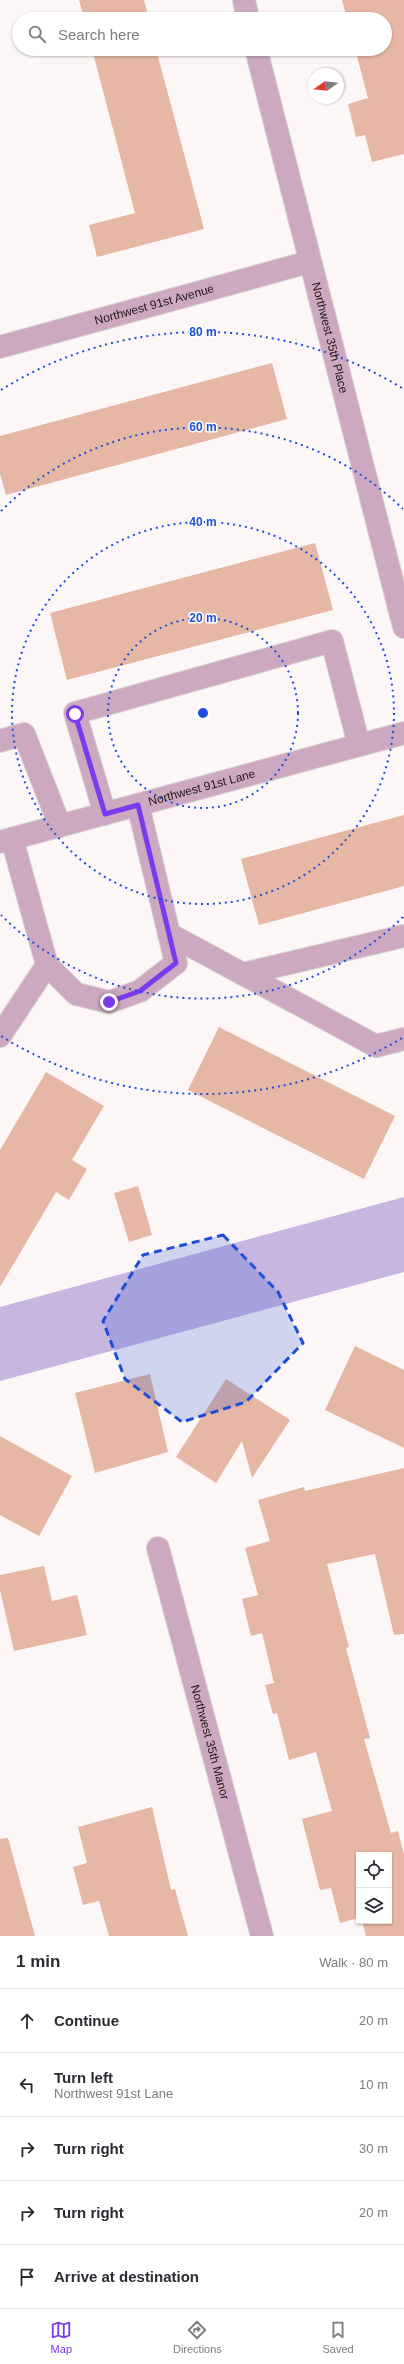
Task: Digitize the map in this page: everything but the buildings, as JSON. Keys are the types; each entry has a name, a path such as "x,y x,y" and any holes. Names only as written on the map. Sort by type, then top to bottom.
{"street":[{"path":"244,0 247,12"},
{"name":"Northwest 35th Place","path":"258,56 309,262 404,627"},
{"name":"Northwest 91st Avenue","path":"0,347 309,262"},
{"path":"105,814 75,714 332,641 359,745"},
{"name":"Northwest 91st Lane","path":"6,840 404,733"},
{"path":"0,740 24,734 60,826"},
{"path":"6,840 47,965 76,994 109,1002 140,991 176,963 138,805"},
{"path":"169,934 376,1046 404,1039"},
{"path":"243,974 404,936"},
{"path":"0,1036 47,965"},
{"name":"Northwest 35th Manor","path":"158,1548 262,1936"}],"highlighted area":[{"path":"223,1235 278,1292 303,1343 246,1402 182,1422 125,1379 103,1321 143,1255"}],"shaded area":[{"path":"404,1197 404,1272 0,1381 0,1307"}],"route":[{"path":"75,714 105,814 138,805 176,963 140,991 109,1002"}]}
